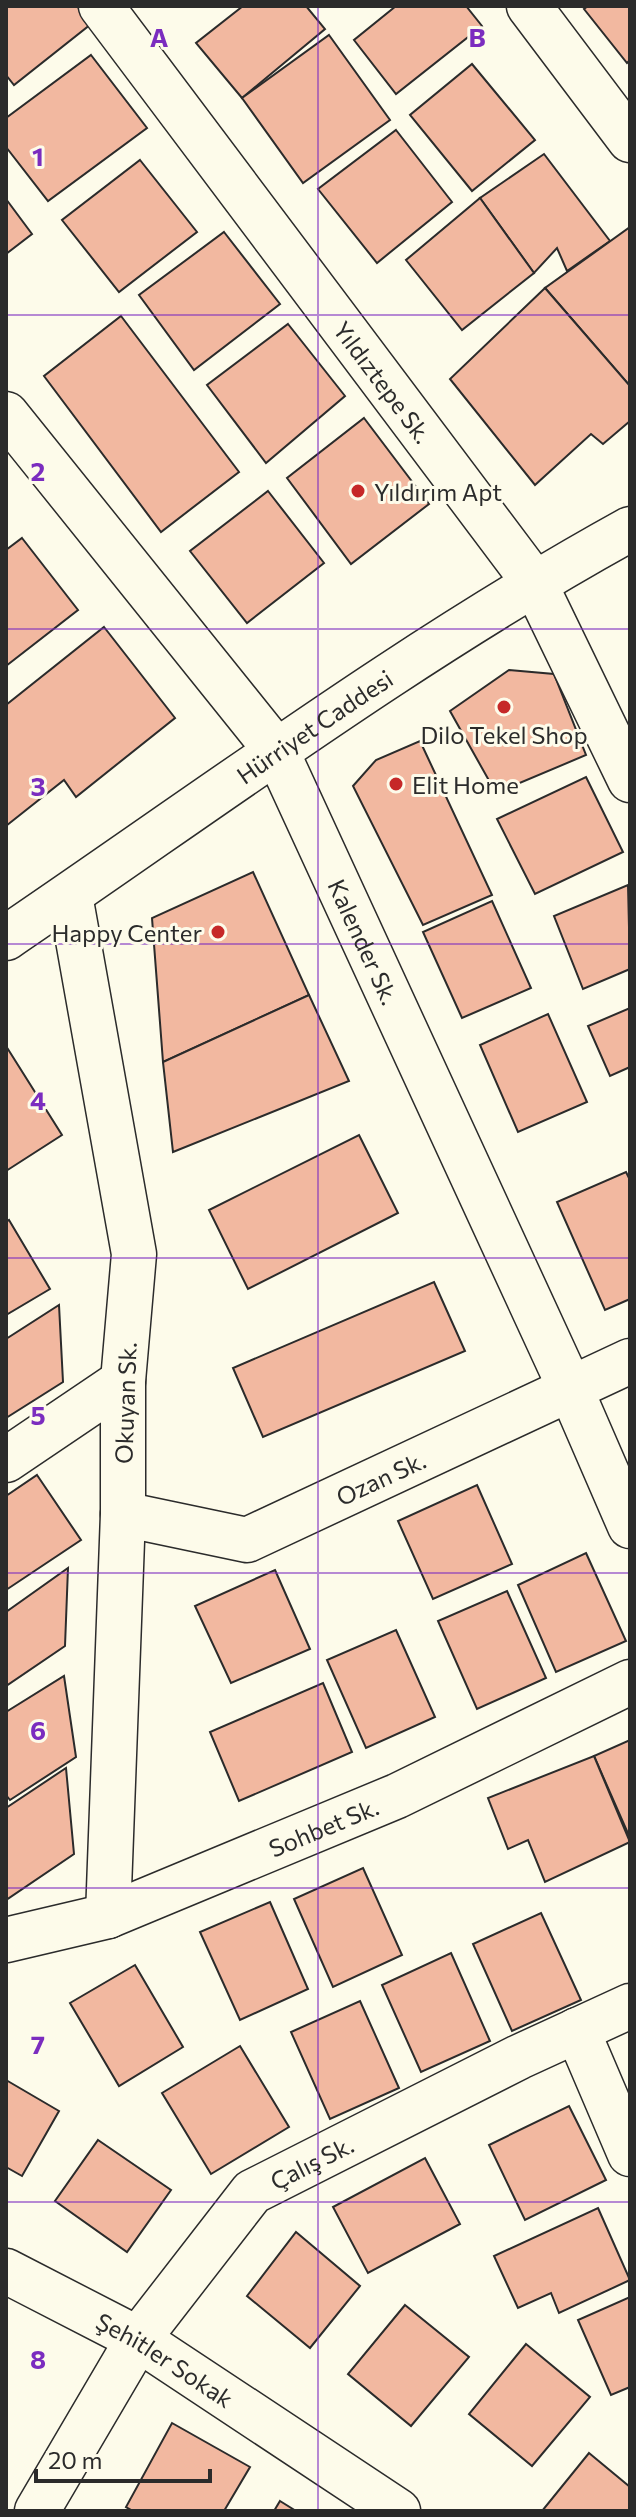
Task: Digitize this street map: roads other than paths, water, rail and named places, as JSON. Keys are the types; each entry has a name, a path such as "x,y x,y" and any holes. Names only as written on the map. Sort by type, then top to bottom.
{"street":[{"name":"Yıldıztepe Sk.","path":"101,6 534,582 630,780"},
{"path":"529,6 630,140"},
{"name":"Kalender Sk.","path":"6,414 276,750 571,1390 630,1526"},
{"name":"Hürriyet Caddesi","path":"6,938 276,750 534,582 630,529"},
{"name":"Okuyan Sk.","path":"70,895 134,1254 123,1381 123,1514 108,1916"},
{"name":"Ozan Sk.","path":"123,1514 247,1540 630,1361"},
{"path":"6,1460 123,1381"},
{"name":"Sohbet Sk.","path":"6,1940 108,1916 397,1796 630,1682"},
{"name":"Çalış Sk.","path":"37,2511 138,2339 252,2192 630,2006"},
{"path":"577,2030 630,2154"},
{"name":"Şehitler Sokak","path":"6,2271 138,2339 387,2508"}],"place":[{"name":"Yıldırım Apt","path":"358,491"},
{"name":"Dilo Tekel Shop","path":"504,707"},
{"name":"Elit Home","path":"396,784"},
{"name":"Happy Center","path":"218,932"}]}
